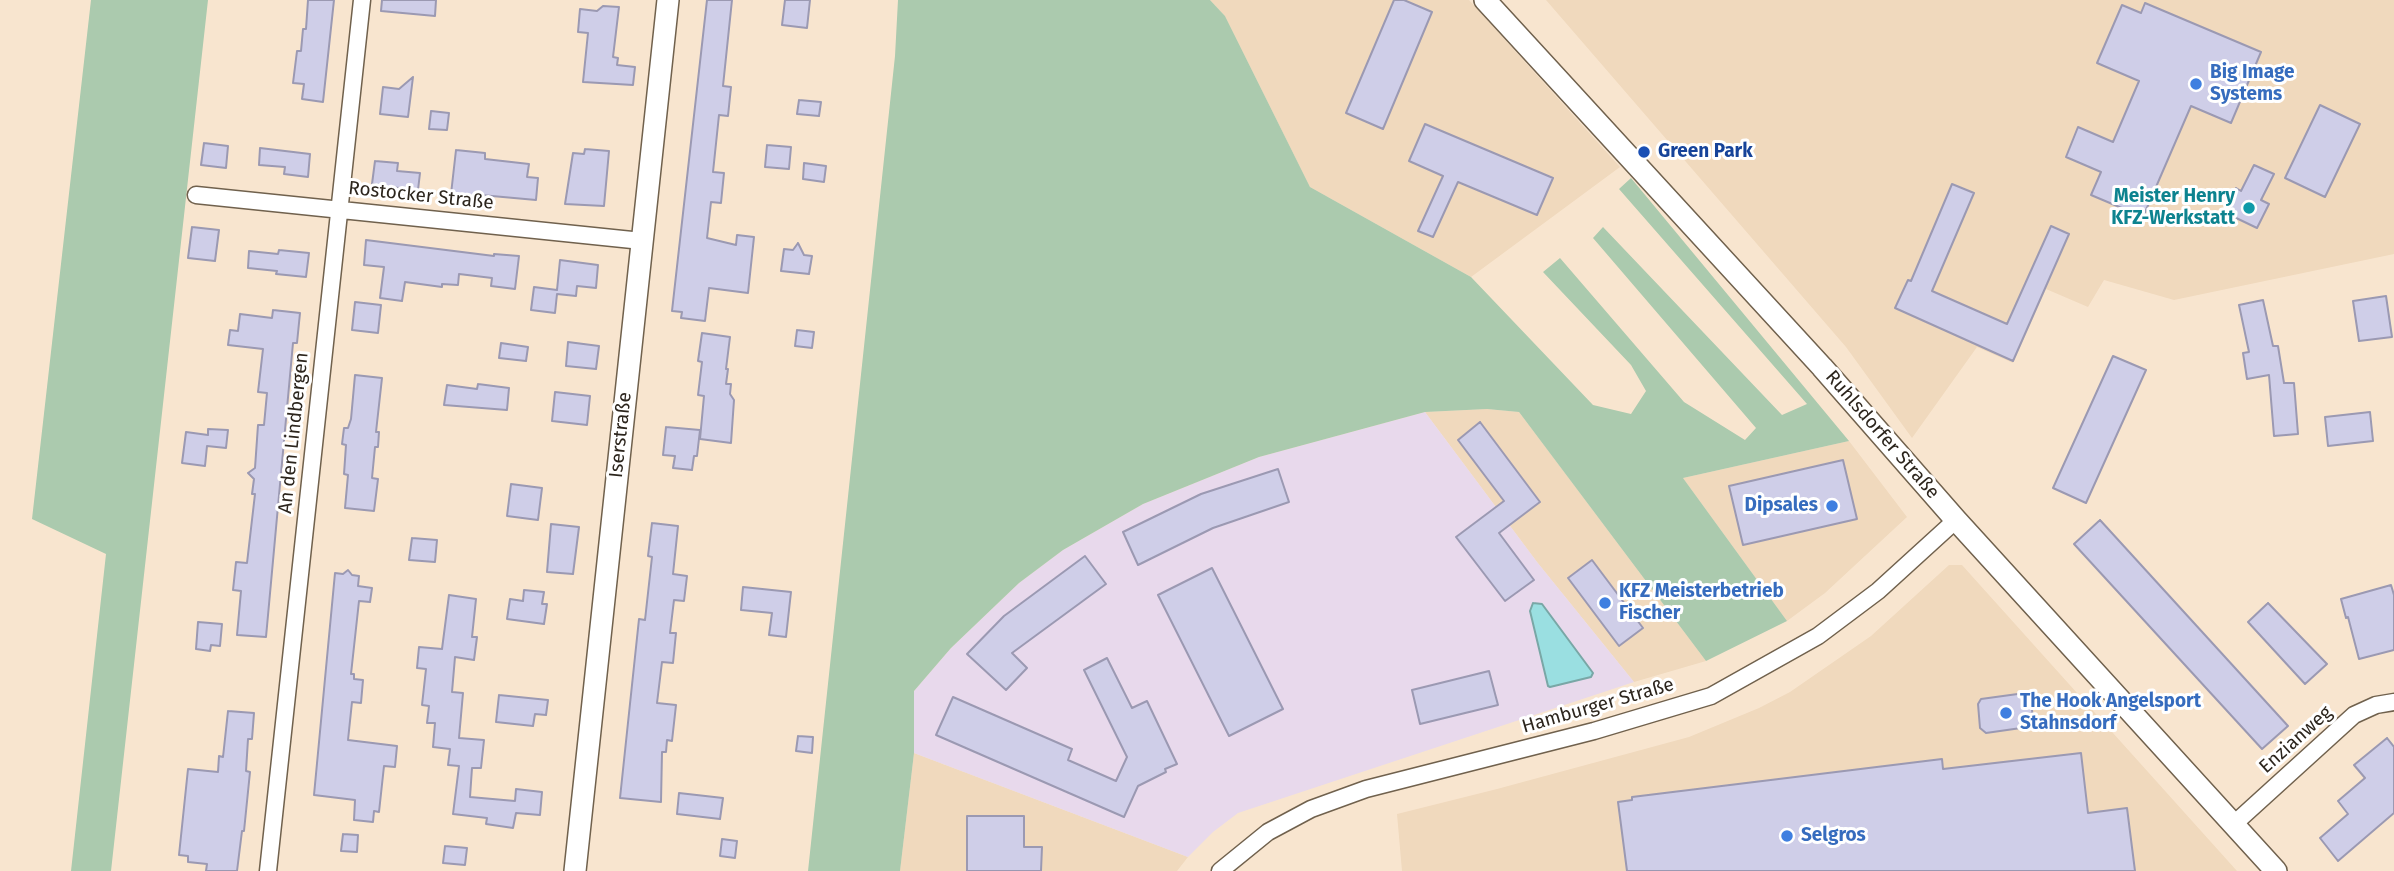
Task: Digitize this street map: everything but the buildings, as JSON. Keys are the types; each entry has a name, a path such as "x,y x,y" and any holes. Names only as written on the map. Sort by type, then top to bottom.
{"street":[{"name":"An den Lindbergen","path":"268,871 362,0"},
{"name":"Iserstraße","path":"575,871 668,0"},
{"name":"Ruhlsdorfer Straße","path":"1485,0 1822,367 1956,520 2276,871"},
{"name":"Rostocker Straße","path":"196,195 642,241"},
{"name":"Hamburger Straße","path":"1220,871 1268,832 1311,809 1366,789 1594,731 1711,696 1818,636 1878,591 1956,520"},
{"name":"Enzianweg","path":"2234,824 2354,715 2376,705 2394,702"}],"shaded area":[{"path":"1210,0 1469,0 1620,167 1471,277 1310,187 1225,16"},
{"path":"1546,0 2394,0 2394,254 2174,300 2104,280 2088,307 2046,289 2013,363 1977,347 1912,438 1846,347"},
{"path":"1487,409 1519,412 1706,661 1634,682 1537,562 1425,412"},
{"path":"1425,412 1537,562 1634,682 1238,813 1213,832 1188,857 914,753 914,691 951,648 1019,583 1063,550 1143,504 1259,457"},
{"path":"1849,441 1907,517 1825,593 1787,621 1683,478"},
{"path":"1949,565 1962,565 2237,871 1402,871 1397,814 1689,737 1759,708 1790,692 1871,636"},
{"path":"914,753 1188,857 1177,871 900,871"}],"green space":[{"path":"91,0 208,0 111,871 71,871 106,554 32,519"},
{"path":"898,0 1210,0 1225,16 1310,187 1471,277 1593,405 1631,414 1646,391 1631,365 1543,272 1560,258 1684,402 1745,440 1756,428 1593,238 1603,227 1782,415 1807,404 1619,189 1631,178 1849,441 1683,478 1787,621 1706,661 1519,412 1487,409 1425,412 1259,457 1143,504 1063,550 1019,583 951,648 914,691 914,753 900,871 808,871 895,56"}],"water":[{"path":"1533,603 1542,604 1593,673 1591,677 1548,686 1530,611"}],"place":[{"name":"Big Image Systems","path":"2196,84"},
{"name":"Green Park","path":"1644,152"},
{"name":"Meister Henry KFZ-Werkstatt","path":"2249,208"},
{"name":"Dipsales","path":"1832,506"},
{"name":"KFZ Meisterbetrieb Fischer","path":"1605,603"},
{"name":"The Hook Angelsport Stahnsdorf","path":"2006,713"},
{"name":"Selgros","path":"1787,836"}]}
